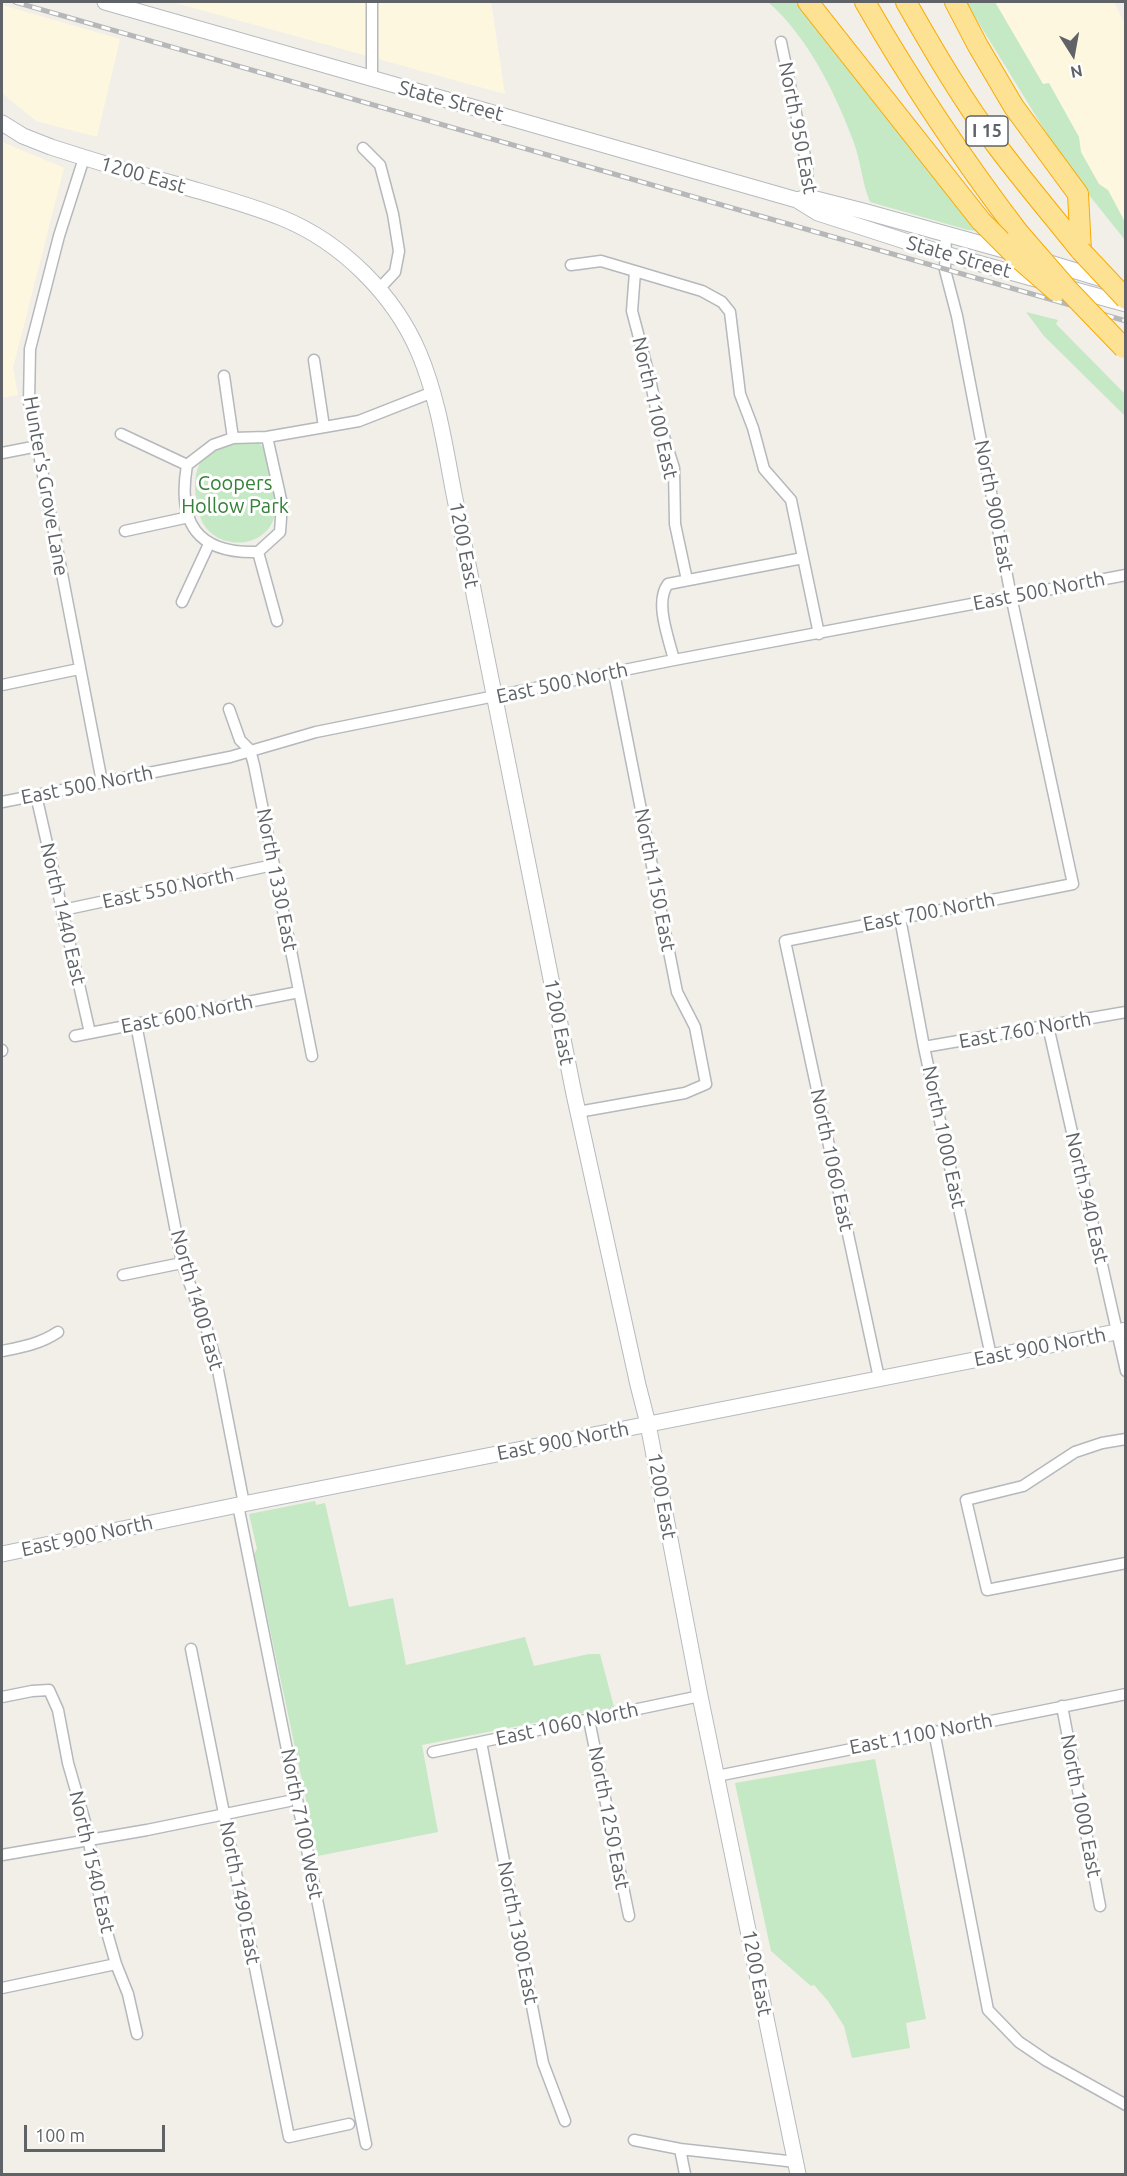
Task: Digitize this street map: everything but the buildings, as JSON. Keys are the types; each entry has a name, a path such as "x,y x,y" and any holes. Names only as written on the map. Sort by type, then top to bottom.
{"highway":[{"path":"808,2 981,221 1035,274 1097,321"},
{"name":"I 15","path":"866,2 909,77 955,148 1018,232 1125,349"},
{"name":"I 15","path":"906,2 940,60 984,127 1081,251 1125,299"},
{"path":"955,2 1014,107 1078,195 1081,251"}],"main road":[{"name":"State Street","path":"105,2 372,79 803,198 946,234 1125,285"},
{"name":"1200 East","path":"2,123 22,136 84,158 254,207 284,219 327,243 356,266 379,289 414,342 434,392 578,1112 648,1424 700,1696 797,2168"},
{"name":"State Street","path":"803,198 818,213 947,255 1125,304"},
{"name":"East 900 North","path":"2,1554 1122,1331"}],"street":[{"path":"372,2 372,79"},
{"name":"North 950 East","path":"781,42 807,166 803,198"},
{"path":"363,148 380,165 393,214 399,251 394,272 379,289"},
{"name":"Hunter's Grove Lane","path":"84,158 59,236 30,349 29,402 102,782"},
{"name":"North 900 East","path":"946,234 945,270 957,316 1011,596 1073,884"},
{"path":"571,265 601,261 702,291 722,302 730,312 740,394 753,428 764,469 791,500 819,634"},
{"name":"North 1100 East","path":"635,272 632,311 658,418 674,468 675,524 687,580"},
{"path":"314,360 324,427"},
{"path":"224,376 233,438"},
{"path":"267,437 282,504 280,532 258,552 223,550 209,544 196,533 189,517 183,488 187,465 213,445 233,438 267,437 359,421 434,392"},
{"path":"121,434 187,465"},
{"path":"2,453 38,446"},
{"path":"125,531 189,517"},
{"path":"182,602 209,544"},
{"path":"258,552 277,621"},
{"path":"674,660 661,603 663,591 668,584 803,558"},
{"name":"East 500 North","path":"2,802 230,757 316,732 674,660 1125,575"},
{"path":"2,685 79,669"},
{"name":"North 1150 East","path":"578,1112 685,1093 706,1084 695,1027 677,992 614,673"},
{"name":"North 1330 East","path":"229,709 240,740 250,750 312,1056"},
{"name":"North 1440 East","path":"36,795 90,1033"},
{"name":"East 550 North","path":"63,910 273,865"},
{"name":"East 700 North","path":"785,941 1073,884"},
{"name":"North 1000 East","path":"900,918 924,1047 991,1356"},
{"name":"North 1060 East","path":"785,941 879,1378"},
{"name":"East 600 North","path":"75,1036 299,992"},
{"name":"East 760 North","path":"924,1047 1125,1012"},
{"name":"North 1400 East","path":"136,1024 182,1263 207,1330 217,1365 241,1505"},
{"name":"North 940 East","path":"1048,1026 1122,1331 1125,1371"},
{"path":"123,1275 182,1263"},
{"path":"2,1351 35,1344 57,1332"},
{"path":"1125,1439 1102,1443 1075,1452 1023,1486 966,1500 987,1590 1125,1563"},
{"name":"North 7100 West","path":"241,1505 366,2144"},
{"name":"North 1490 East","path":"191,1649 289,2137 349,2124"},
{"name":"North 1540 East","path":"2,1696 49,1690 58,1710 68,1763 89,1840 106,1929 128,1994 137,2034"},
{"name":"East 1100 North","path":"717,1776 1125,1694"},
{"name":"East 1060 North","path":"433,1752 700,1696"},
{"name":"North 1000 East","path":"1062,1706 1100,1906"},
{"name":"North 1250 East","path":"589,1720 629,1916"},
{"path":"934,1731 988,2010 1019,2042 1047,2061 1125,2105"},
{"name":"North 1300 East","path":"481,1742 543,2063 565,2121"},
{"path":"2,1855 289,1802"},
{"path":"2,1988 116,1964"},
{"path":"634,2140 797,2168"},
{"path":"680,2149 685,2175"}],"shaded area":[{"path":"172,2 491,2 505,94"},
{"path":"992,2 1114,2 1126,26 1125,230"},
{"path":"2,5 120,39 97,137 36,121 2,93"},
{"path":"2,142 64,168 13,368 18,395 2,398"}],"green space":[{"path":"768,2 797,2 861,77 981,231 968,230 870,202 854,143 839,105 808,49 796,32"},
{"path":"966,2 995,2 1043,84 1049,83 1079,137 1081,152 1099,184 1108,190 1125,222 1125,240 1089,195 1050,139"},
{"path":"1026,312 1058,320 1056,324 1125,394 1125,416 1044,336"},
{"name":"Coopers Hollow Park","path":"256,441 262,446 267,457 275,500 274,518 268,529 259,537 248,541 225,541 206,527 200,516 195,484 199,464 205,456 224,445"},
{"path":"315,1501 316,1505 325,1503 349,1607 393,1598 406,1665 525,1637 534,1666 589,1654 600,1654 614,1707 422,1745 438,1832 318,1856 254,1554 257,1549 249,1514"},
{"path":"875,1759 926,2019 906,2023 910,2048 852,2058 844,2026 828,2001 814,1985 811,1986 771,1951 735,1783"}],"railway":[{"path":"15,2 1126,321"}]}
